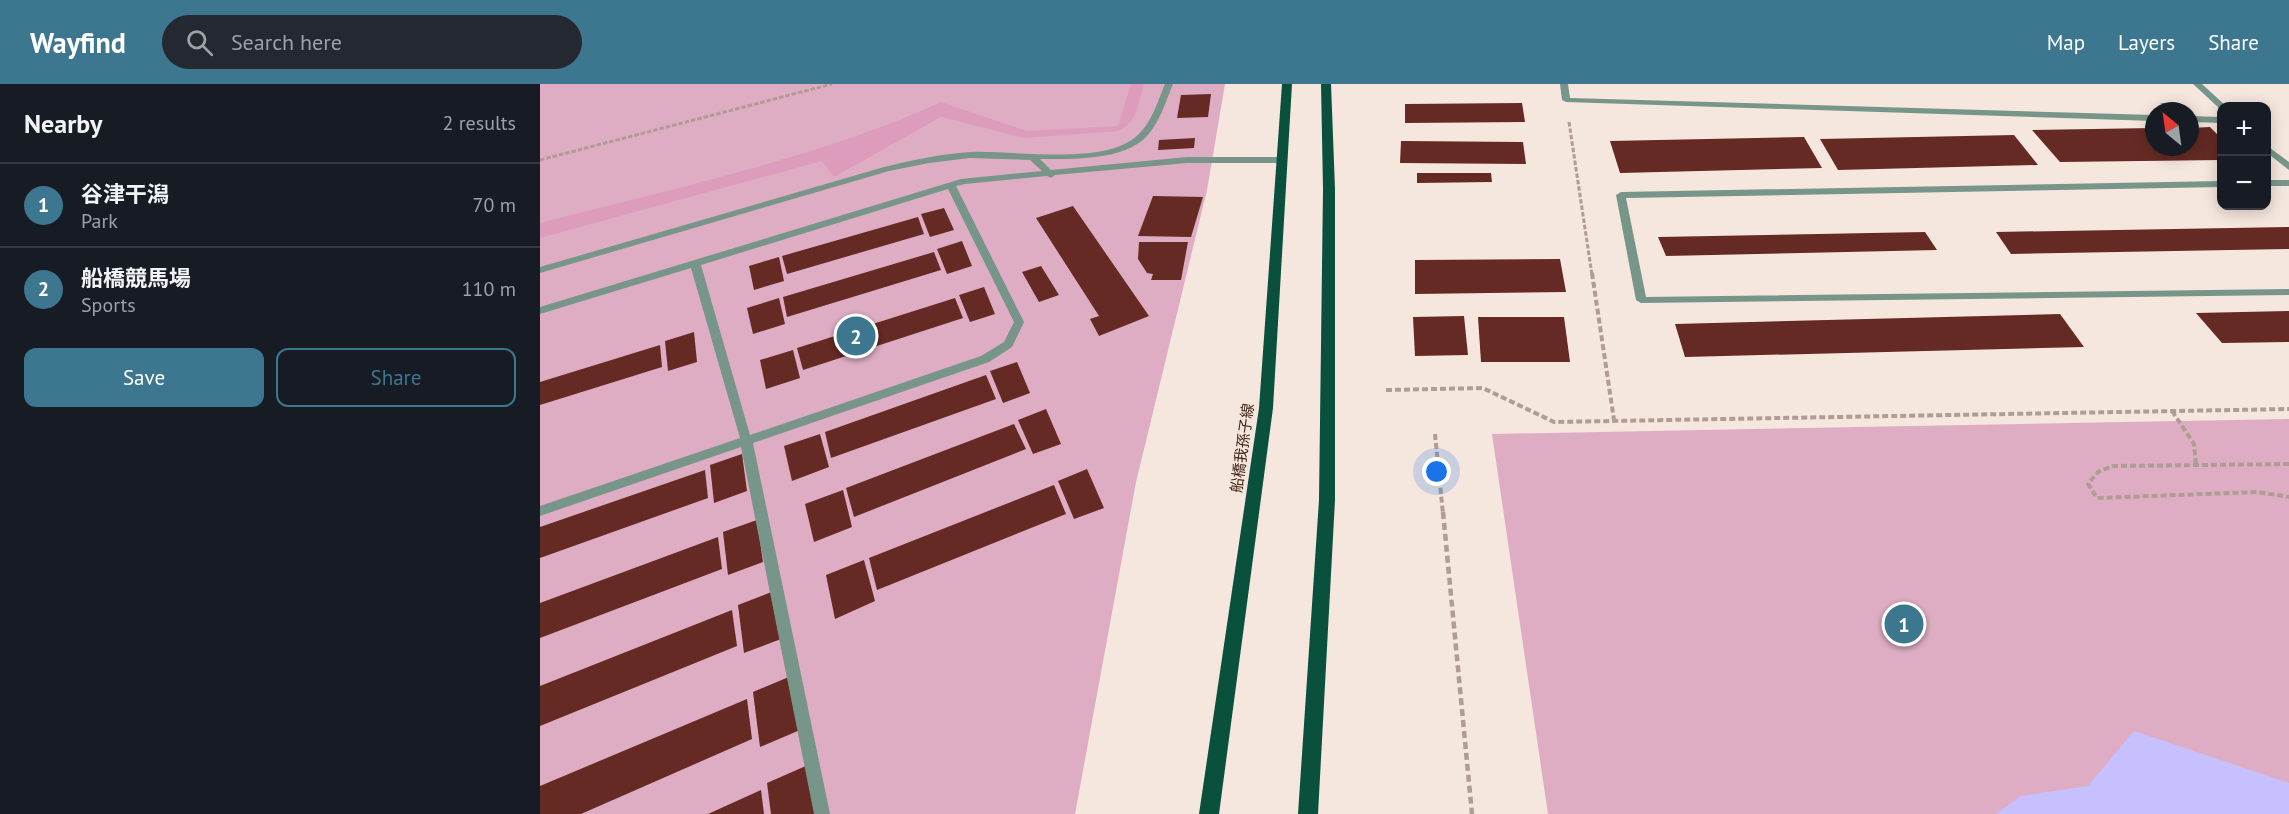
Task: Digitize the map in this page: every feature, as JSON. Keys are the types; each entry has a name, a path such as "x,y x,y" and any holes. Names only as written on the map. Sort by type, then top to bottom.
{"main road":[{"name":"船橋我孫子線","path":"1209,814 1266,408 1287,84"},
{"path":"1308,814 1326,500 1329,189 1326,84"}],"street":[{"path":"540,270 887,169 929,160 970,155 1032,158 1096,154 1121,147 1143,136 1155,118 1169,84"},
{"path":"1564,84 1566,100 2145,118"},
{"path":"2197,84 2217,102"},
{"path":"2199,119 2217,120"},
{"path":"2271,151 2289,167"},
{"path":"1032,158 1051,175"},
{"path":"540,310 964,181 1051,175 1188,160 1282,160"},
{"path":"2271,183 2289,183"},
{"path":"2217,184 1621,195 1641,300 2289,292"},
{"path":"540,511 985,358 1008,344 1019,322 951,185"},
{"path":"695,263 746,441 822,814"}],"path":[{"path":"540,160 832,84"},
{"path":"1566,100 1614,420"},
{"path":"1386,390 1483,388 1554,422 2289,409"},
{"path":"2171,411 2194,444 2196,466"},
{"path":"1435,434 1472,814"},
{"path":"2289,465 2113,466 2098,472 2088,484 2097,498 2258,492 2289,497"}],"shaded area":[{"path":"540,84 1225,84 1207,190 1136,482 1075,814 540,814"},
{"path":"1131,84 1144,84 1139,104 1133,118 1118,131 1024,138 941,117 834,177 822,161 540,238 540,223 794,156 893,122 941,102 1027,131 1118,126"},
{"path":"2289,419 2289,814 1548,814 1492,434"},
{"path":"2134,731 2289,783 2289,814 1996,814 2021,796 2088,786"}],"building":[{"path":"1211,94 1208,117 1177,118 1181,95"},
{"path":"1522,103 1525,122 1405,123 1405,104"},
{"path":"2210,127 2217,134 2217,160 2060,162 2032,130 2145,128 2145,156 2199,156 2199,128"},
{"path":"2014,135 2038,165 1838,170 1820,139"},
{"path":"1804,137 1822,168 1620,173 1610,141"},
{"path":"1195,138 1194,148 1158,150 1159,140"},
{"path":"1401,141 1523,142 1526,164 1400,163"},
{"path":"1417,173 1491,173 1492,182 1417,183"},
{"path":"1153,196 1203,197 1191,237 1138,236"},
{"path":"1073,206 1149,316 1099,336 1090,319 1099,316 1036,218"},
{"path":"944,208 954,230 930,237 921,214"},
{"path":"918,217 924,234 787,274 782,256"},
{"path":"2289,227 2289,249 2011,254 1996,232"},
{"path":"1925,232 1937,250 1666,256 1658,237"},
{"path":"962,241 972,266 947,274 937,249"},
{"path":"1139,242 1188,242 1181,280 1151,280 1153,274 1147,273 1138,259"},
{"path":"934,252 941,270 787,317 783,297"},
{"path":"779,257 784,281 754,290 749,266"},
{"path":"1560,259 1566,292 1415,294 1415,260"},
{"path":"1041,266 1059,295 1039,302 1022,272"},
{"path":"984,287 995,314 970,322 959,295"},
{"path":"779,298 785,324 753,334 747,308"},
{"path":"955,298 963,318 803,370 797,348"},
{"path":"2289,311 2289,342 2222,343 2196,313"},
{"path":"2060,314 2084,347 1685,357 1675,324"},
{"path":"1464,316 1468,355 1415,356 1413,317"},
{"path":"1478,317 1564,317 1570,362 1481,362"},
{"path":"694,332 697,362 668,371 665,341"},
{"path":"660,345 662,367 540,405 540,382"},
{"path":"793,350 800,378 766,389 760,360"},
{"path":"1017,362 1030,393 1003,403 990,371"},
{"path":"986,375 996,399 831,458 825,432"},
{"path":"1046,409 1061,444 1033,454 1018,420"},
{"path":"1014,424 1026,449 854,517 846,488"},
{"path":"820,434 829,467 792,481 784,446"},
{"path":"742,454 747,491 714,503 710,465"},
{"path":"1087,469 1104,508 1074,519 1058,481"},
{"path":"705,470 708,498 540,558 540,527"},
{"path":"1054,485 1066,514 877,590 869,558"},
{"path":"843,490 852,527 814,542 805,504"},
{"path":"757,520 763,562 728,575 723,532"},
{"path":"718,537 722,569 540,638 540,603"},
{"path":"864,560 875,601 835,619 826,575"},
{"path":"774,591 781,639 744,653 738,605"},
{"path":"732,610 737,646 540,726 540,686"},
{"path":"791,676 800,730 760,747 753,692"},
{"path":"747,699 752,739 581,814 540,814 540,786"},
{"path":"808,765 816,814 771,814 767,783"},
{"path":"761,790 764,814 708,814"}],"place":[{"name":"船橋競馬場","path":"856,336"},
{"name":"谷津干潟","path":"1904,624"}]}
